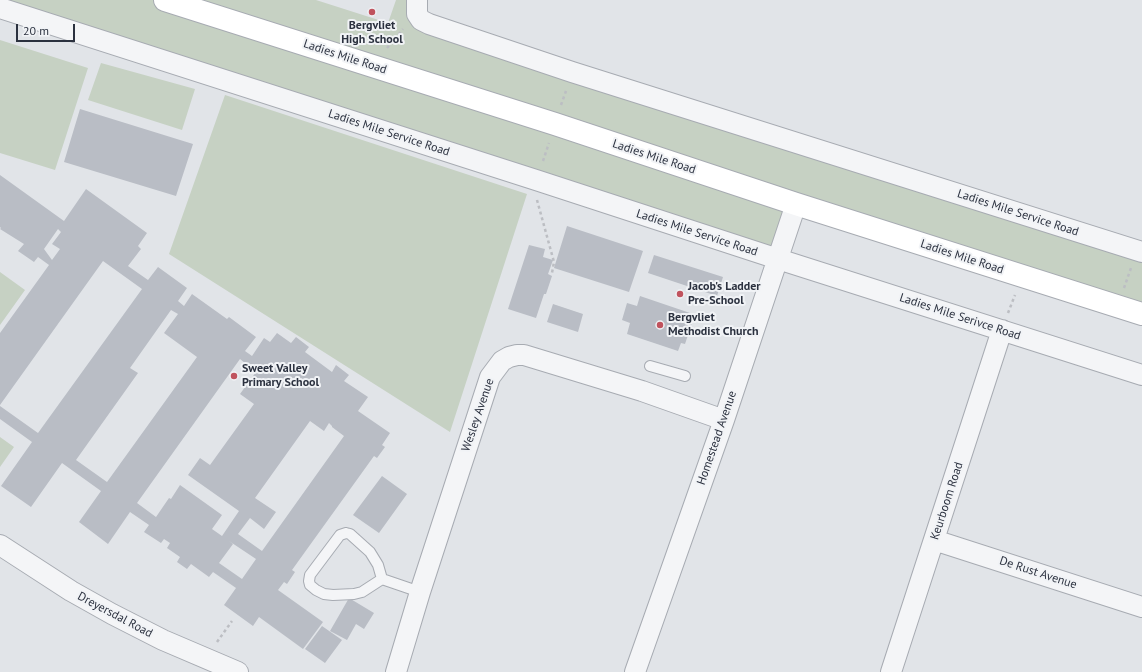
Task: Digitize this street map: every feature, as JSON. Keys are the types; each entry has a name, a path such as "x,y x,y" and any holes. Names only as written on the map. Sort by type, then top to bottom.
{"main road":[{"name":"Ladies Mile Road","path":"165,0 556,124 796,204 1142,314"}],"street":[{"name":"Ladies Mile Service Road","path":"417,7 421,20 428,24 572,72 1141,247"},
{"name":"Ladies Mile Service Road","path":"0,8 778,259"},
{"name":"Homestead Avenue","path":"635,672 724,420 796,204"},
{"name":"Ladies Mile Serivce Road","path":"778,259 1142,375"},
{"name":"Keurboom Road","path":"891,672 1002,330"},
{"name":"Wesley Avenue","path":"396,672 420,592 490,377 499,365 509,357 524,355 642,391 724,420"},
{"name":"De Rust Avenue","path":"934,540 1142,607"},
{"name":"Dreyersdal Road","path":"0,544 71,591 112,614 162,640 238,672"}],"lane":[{"path":"650,366 685,376"},
{"path":"346,533 350,534 370,552 378,565 382,579 362,592 345,595 324,594 310,585 309,581 310,575 340,535 346,533"},
{"path":"382,579 420,592"}],"path":[{"path":"383,53 417,7"},
{"path":"542,164 549,143"},
{"path":"536,196 554,262 552,273"}],"green space":[{"path":"0,0 316,0 388,23 396,0 417,0 417,14 1142,252 1142,314 796,204 778,259"},
{"path":"0,40 88,68 55,170 0,153"},
{"path":"101,63 195,89 182,130 88,100"},
{"path":"225,95 527,194 450,432 169,254"},
{"path":"0,272 25,290 0,325"},
{"path":"0,437 14,447 0,467"}],"building":[{"path":"80,109 193,144 176,196 64,162"},
{"path":"0,175 64,221 86,189 147,233 138,246 141,249 128,266 148,280 158,267 187,288 178,301 184,306 192,294 227,319 229,317 256,337 245,351 252,356 264,338 270,342 277,333 291,343 296,337 309,347 305,352 332,372 336,365 349,375 344,381 368,397 358,411 390,433 382,445 385,447 377,458 374,456 292,570 295,572 287,584 284,582 278,590 323,622 303,649 259,617 253,626 224,605 236,588 213,572 209,577 191,564 187,569 177,562 180,557 167,548 170,543 164,539 161,543 144,532 149,525 130,512 108,544 79,522 101,491 62,463 31,507 1,486 32,442 0,419 0,406 38,433 142,289 103,261 0,405 0,333 49,265 38,257 34,262 18,251 24,244 0,229","holes":["58,229 61,232 52,244 60,249 52,260 44,249","171,310 178,314 164,333 197,357 107,482 76,460 138,373 130,368","240,359 256,372 240,394 254,404 210,465 200,458 188,475 239,511 222,536 212,529 222,515 180,485 156,517 137,503","310,421 324,431 329,423 344,436 262,551 238,534 250,518 264,529 276,512 255,498","229,541 256,559 242,579 219,563 233,544"]},
{"path":"567,226 643,251 629,292 554,268"},
{"path":"529,245 545,249 543,257 553,260 548,274 552,276 536,318 508,309"},
{"path":"654,255 723,277 717,296 648,273"},
{"name":"Bergvliet Methodist Church","path":"640,296 690,313 687,318 693,320 685,344 681,343 678,351 627,334 630,323 622,320 627,303 637,306"},
{"path":"553,304 583,314 578,332 547,322"},
{"path":"382,476 407,494 379,533 353,515"},
{"path":"349,598 374,613 364,629 356,624 347,640 330,631"},
{"path":"322,626 342,640 325,663 305,649"}],"place":[{"name":"Bergvliet High School","path":"372,12"},
{"name":"Jacob's Ladder Pre-School","path":"680,294"},
{"name":"Bergvliet Methodist Church","path":"660,325"},
{"name":"Sweet Valley Primary School","path":"234,376"}]}
